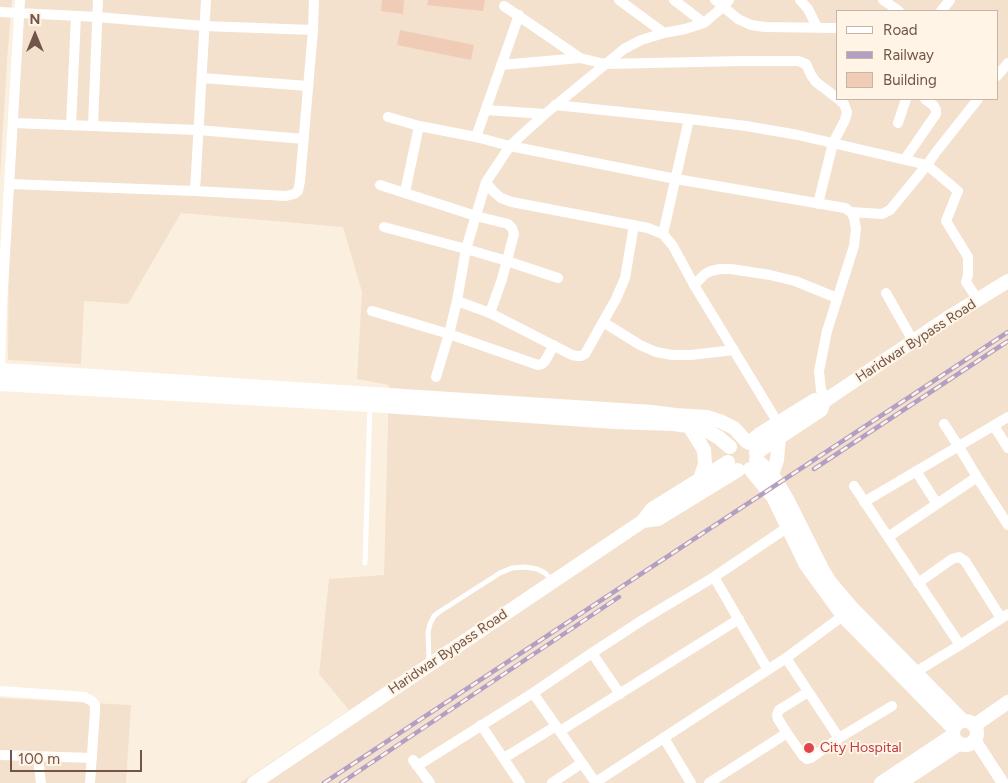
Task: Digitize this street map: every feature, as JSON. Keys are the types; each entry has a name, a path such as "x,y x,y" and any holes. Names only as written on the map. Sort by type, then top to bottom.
{"main road":[{"name":"Haridwar Bypass Road","path":"643,521 658,519 778,430 821,410 825,401 913,341 1008,281"},
{"path":"0,369 652,412 707,417 722,422 734,428 773,497 806,565 847,612 966,734"},
{"path":"0,384 673,424 707,430 730,448 727,454 748,454 772,474 847,612 914,673 966,734"},
{"path":"689,426 704,450 705,464 700,478"},
{"path":"772,474 777,460 778,430"},
{"name":"Haridwar Bypass Road","path":"254,783 643,521 652,509 700,478 748,454"},
{"path":"900,783 1008,702"},
{"path":"881,783 966,734 1008,714"}],"street":[{"path":"0,369 1,307 9,184 5,153 13,123 20,0"},
{"path":"93,126 98,0"},
{"path":"195,191 206,0"},
{"path":"9,184 286,196 294,194 298,191 299,186 304,139 314,0"},
{"path":"618,0 664,33"},
{"path":"674,0 704,23"},
{"path":"715,0 726,3 738,19 751,25 765,27 836,28"},
{"path":"800,0 808,8 817,27"},
{"path":"884,0 898,10"},
{"path":"942,10 950,0"},
{"path":"436,378 457,302 466,249 486,182 510,146 555,105 624,49 641,40 704,23 726,3"},
{"path":"504,6 580,58"},
{"path":"0,12 97,17 204,26 313,30"},
{"path":"476,137 519,15"},
{"path":"71,125 76,16"},
{"path":"501,65 580,58 606,64 742,60 798,61 806,64 816,82 836,97"},
{"path":"998,75 1008,63"},
{"path":"202,78 308,86"},
{"path":"818,204 832,143 845,120 844,104 840,100"},
{"path":"898,123 906,100"},
{"path":"905,160 936,114 934,106 927,100"},
{"path":"851,212 882,214 890,210 977,100"},
{"path":"555,105 746,126 798,135 927,165 958,191 946,221 968,257 966,282 978,300"},
{"path":"486,110 545,114"},
{"path":"388,117 419,126 510,146 676,179 845,208 851,212 856,229 854,246 827,331 819,372 821,390 825,401"},
{"path":"663,234 689,119"},
{"path":"13,123 198,130 304,139"},
{"path":"405,192 419,126"},
{"path":"486,182 501,198 512,202 634,225 663,234 673,246 778,430"},
{"path":"380,184 476,216 508,224 512,228 514,234 490,313"},
{"path":"457,302 490,313 572,354 582,356 585,354 616,299 625,278 634,225"},
{"path":"384,227 507,261 558,278"},
{"path":"694,284 711,271 731,269 795,281 837,298"},
{"path":"886,293 913,341"},
{"path":"372,311 449,334 538,365 542,364 554,345"},
{"path":"603,322 640,345 656,352 672,355 691,355 734,350"},
{"path":"864,502 1008,417"},
{"path":"944,424 1008,525"},
{"path":"994,426 1008,448"},
{"path":"916,472 937,504"},
{"path":"888,537 977,477"},
{"path":"854,486 960,645"},
{"path":"430,783 415,763 533,693 644,619 714,577 788,527"},
{"path":"914,673 1004,616 965,561 959,558 952,559 918,582"},
{"path":"714,577 768,670"},
{"path":"533,693 596,783 786,658 847,612"},
{"path":"504,758 620,694 738,619"},
{"path":"592,653 620,694"},
{"path":"786,658 839,738"},
{"path":"0,691 84,697 92,701 94,711 90,783"},
{"path":"808,692 779,710 777,715 787,733 806,759 811,758 839,738 892,706"},
{"path":"481,725 520,783"},
{"path":"709,783 787,733"},
{"path":"966,734 1002,780"},
{"path":"664,738 691,783"},
{"path":"0,755 92,758"},
{"path":"38,757 41,783"},
{"path":"552,783 582,763"}],"lane":[{"path":"365,563 370,405"},
{"path":"430,665 428,632 434,616 439,612 500,573 512,568 525,567 537,569 554,581"}],"shaded area":[{"path":"0,0 12,0 0,178"},
{"path":"24,0 1008,0 1008,783 240,783 349,710 319,674 329,579 384,575 389,385 357,379 362,292 343,227 181,213 128,304 84,301 81,364 8,360 9,218"},
{"path":"0,698 131,705 126,783 0,783"}],"building":[{"path":"382,0 404,0 403,14 381,11"},
{"path":"428,0 485,0 483,11 427,5"},
{"path":"400,30 474,45 471,60 397,45"}],"railway":[{"path":"324,783 1008,332"},
{"path":"814,469 1008,341"},
{"path":"341,783 619,597"}],"place":[{"name":"City Hospital","path":"809,748"}]}
